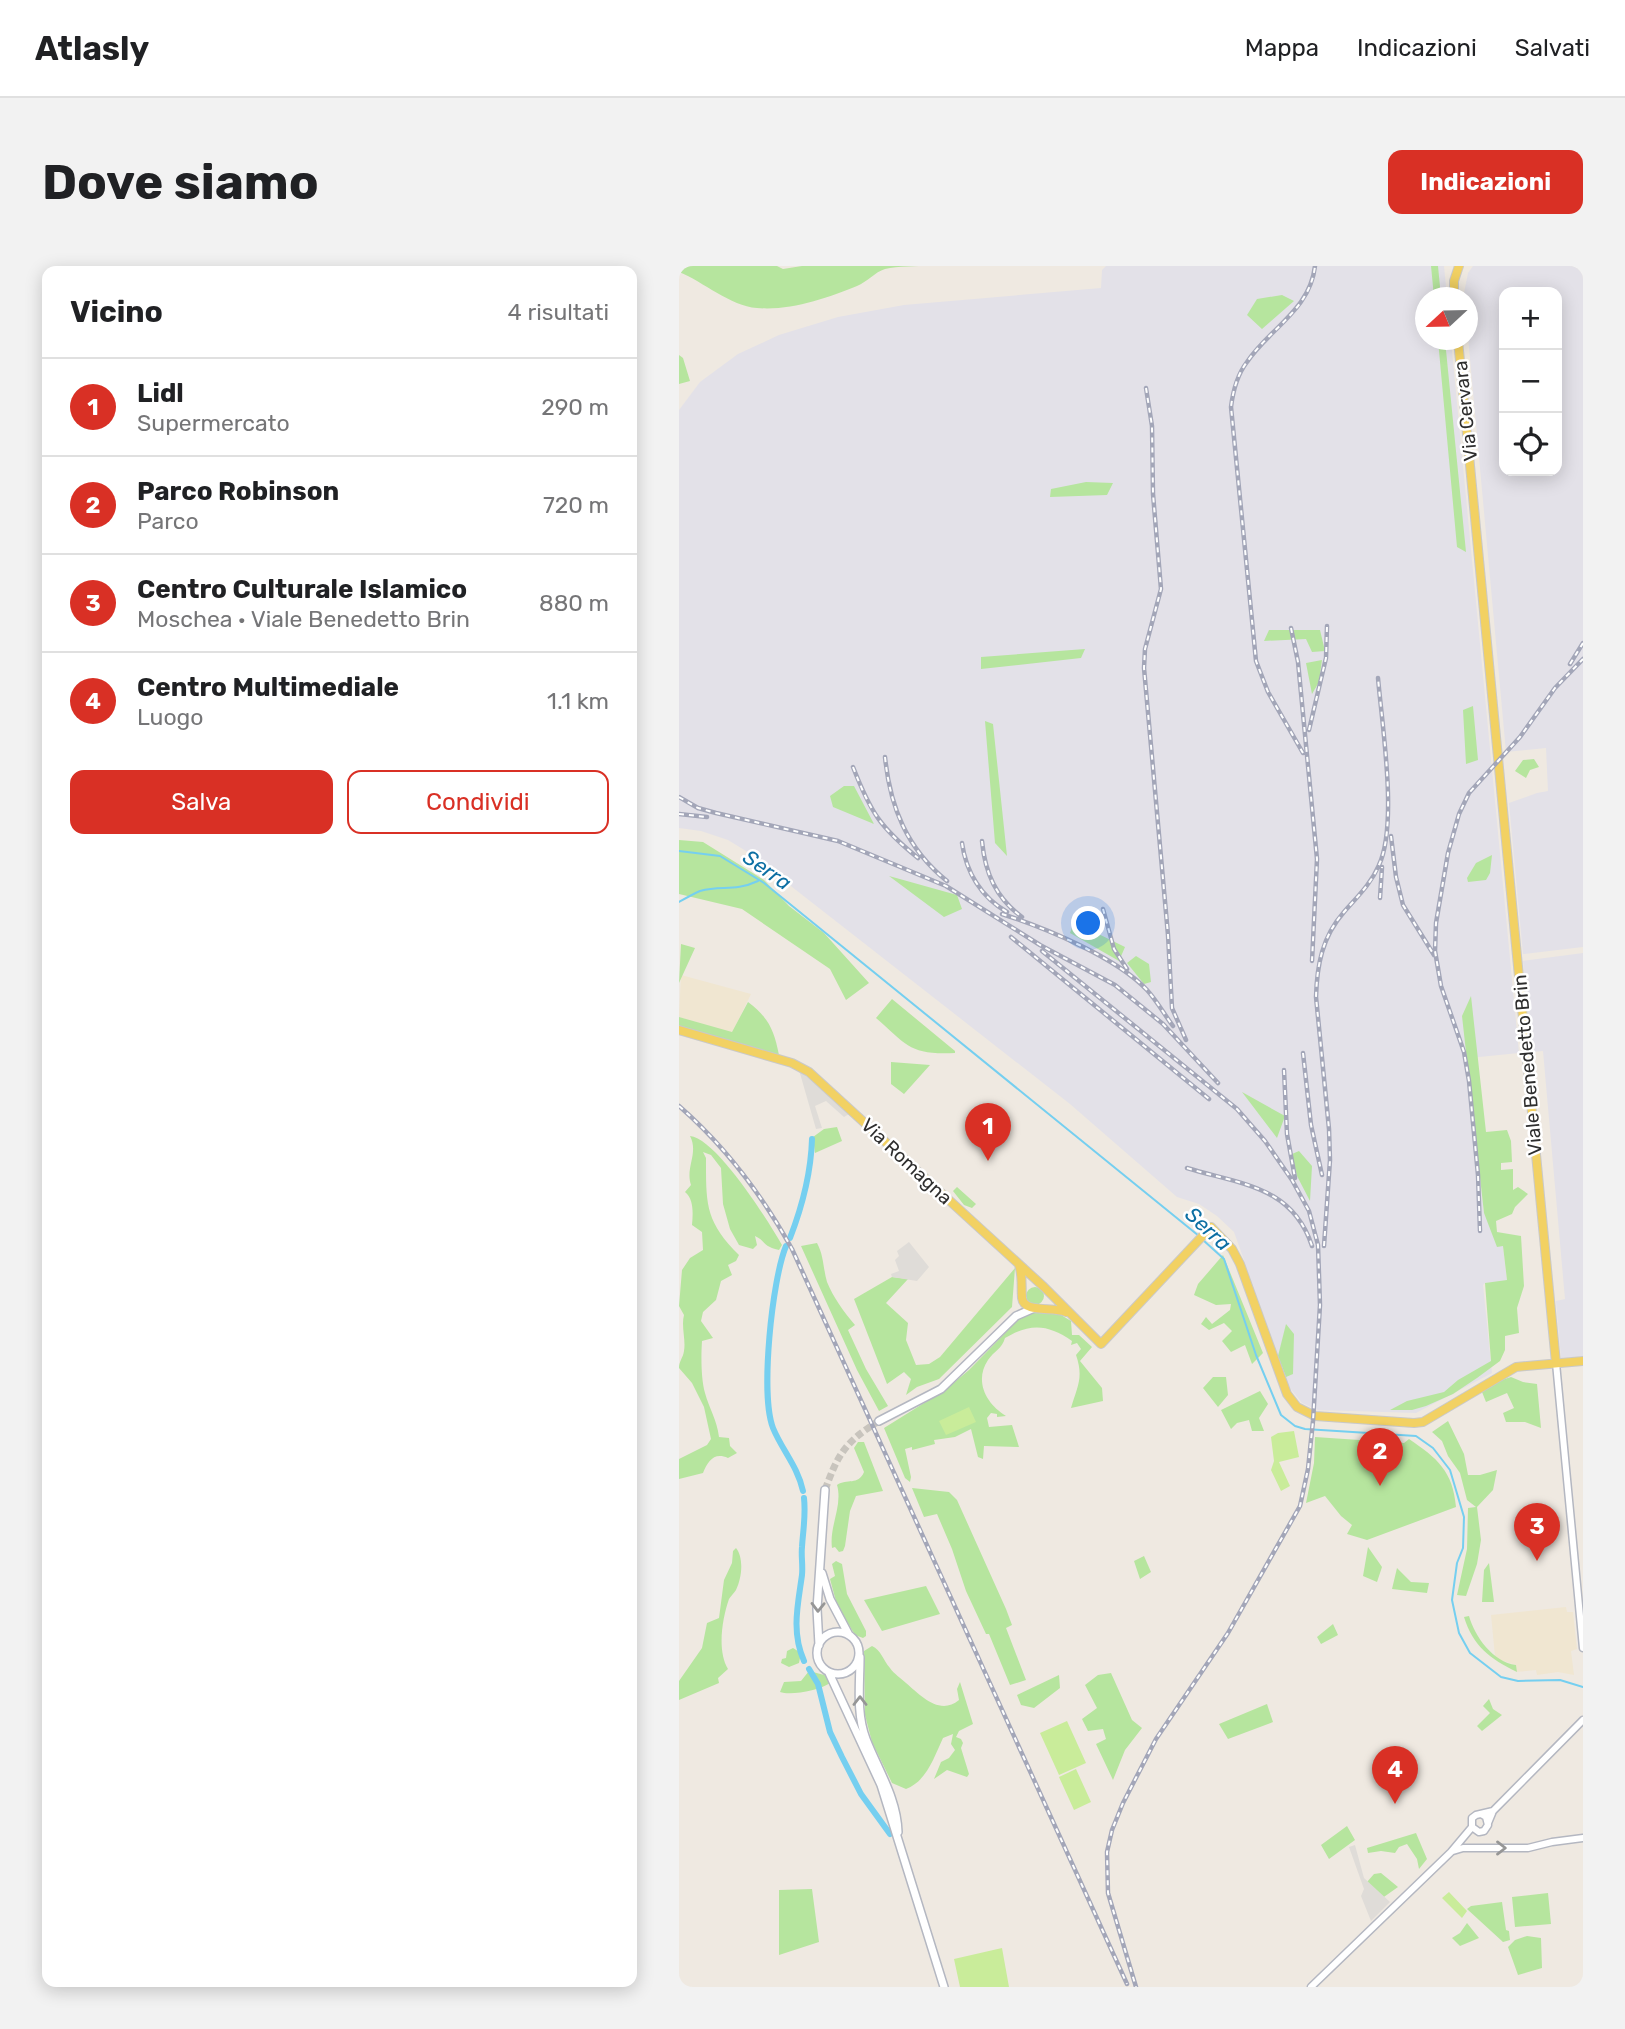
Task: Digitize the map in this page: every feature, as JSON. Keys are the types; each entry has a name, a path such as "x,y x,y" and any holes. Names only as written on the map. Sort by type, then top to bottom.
{"main road":[{"path":"1454,287 1459,266"},
{"name":"Via Cervara","path":"1459,350 1471,482"},
{"name":"Viale Benedetto Brin","path":"1471,482 1556,1363"},
{"name":"Via Romagna","path":"679,1030 792,1063 809,1072 1044,1287 1101,1344 1197,1245 1211,1227 1232,1249 1240,1264 1287,1394 1304,1412 1315,1416 1423,1422 1516,1367 1556,1363"},
{"path":"1019,1265 1026,1305 1056,1308 1071,1315"},
{"path":"879,1421 941,1389 1016,1316 1047,1302 1044,1287 1029,1284 1016,1316"},
{"path":"1556,1363 1583,1361"},
{"path":"825,1490 817,1609 818,1661 829,1673 881,1785 944,1987"},
{"path":"820,1569 830,1598 849,1635 857,1643 860,1657 861,1720 894,1803 898,1840"},
{"path":"819,1645 823,1639 835,1632 849,1635"},
{"path":"829,1673 848,1673 860,1657"}],"street":[{"name":"Viale Benedetto Brin","path":"1556,1363 1583,1648"},
{"path":"1474,1829 1471,1822 1473,1816 1493,1811 1500,1805 1583,1720"},
{"path":"1474,1829 1484,1830 1493,1811"},
{"path":"1481,1814 1486,1817 1488,1823"},
{"path":"1311,1987 1474,1829"},
{"path":"1451,1852 1463,1847 1528,1848 1583,1839"}],"shaded area":[{"path":"1106,266 1444,266 1446,287 1415,287 1415,350 1452,350 1519,1053 1469,1058 1484,1213 1503,1246 1507,1281 1483,1285 1492,1373 1416,1413 1318,1410 1302,1403 1290,1388 1234,1232 1217,1216 1199,1204 1177,1197 1070,1104 746,851 728,840 701,831 679,828 679,410 700,382 738,354 779,335 838,317 904,305 1101,288 1102,270"},
{"path":"1473,266 1583,266 1583,947 1523,954 1509,803 1548,791 1546,748 1506,752 1469,350 1478,350 1478,287 1465,287 1468,273"},
{"path":"1583,953 1583,1356 1561,1358 1556,1301 1565,1299 1543,1051 1532,1052 1523,961"},
{"path":"681,975 751,994 732,1033 679,1017"},
{"path":"799,1070 849,1114 844,1117 826,1101 815,1106 822,1128 816,1129"},
{"path":"909,1242 929,1267 917,1281 892,1277 891,1274 899,1271 895,1260 899,1256 897,1251"},
{"path":"1566,1607 1567,1612 1573,1612 1577,1649 1571,1651 1574,1675 1558,1672 1537,1675 1536,1670 1517,1672 1516,1665 1495,1656 1491,1615"},
{"path":"1355,1845 1364,1878 1390,1902 1371,1921 1361,1896 1364,1889 1349,1847"}],"green space":[{"path":"679,266 777,266 783,269 802,266 929,266 885,269 861,284 808,303 782,308 757,308 727,298 679,272"},
{"path":"1431,266 1438,266 1440,287 1433,287"},
{"path":"1282,295 1294,301 1262,329 1247,315 1257,299"},
{"path":"1439,350 1446,350 1466,552 1457,547"},
{"path":"679,355 683,358 690,381 679,384"},
{"path":"1086,482 1113,483 1107,495 1050,497 1051,489"},
{"path":"1269,630 1320,630 1325,651 1312,652 1306,639 1264,641"},
{"path":"1085,649 1081,658 981,669 981,657"},
{"path":"1322,660 1319,682 1312,694 1306,663"},
{"path":"1473,706 1478,760 1466,764 1463,710"},
{"path":"985,721 993,724 1007,856 995,843"},
{"path":"1534,759 1539,767 1530,770 1526,778 1515,771 1523,760"},
{"path":"844,786 854,786 874,824 833,807 830,796"},
{"path":"679,840 703,842 764,880 789,906 824,933 869,983 846,1000 830,969 742,909 679,894"},
{"path":"1492,855 1490,873 1486,880 1468,882 1467,878 1476,863"},
{"path":"889,876 957,895 962,909 944,917"},
{"path":"1074,922 1125,947 1119,961 1070,933"},
{"path":"681,944 695,948 679,983"},
{"path":"1136,956 1149,964 1151,982 1144,984 1127,963"},
{"path":"1471,996 1486,1132 1507,1130 1511,1141 1512,1162 1501,1163 1501,1170 1513,1169 1513,1190 1518,1187 1528,1194 1512,1214 1496,1221 1497,1232 1521,1236 1524,1286 1517,1308 1519,1333 1505,1336 1505,1350 1500,1361 1453,1394 1412,1410 1390,1410 1407,1401 1444,1392 1458,1380 1491,1361 1485,1283 1507,1280 1503,1246 1497,1247 1484,1213 1462,1016"},
{"path":"892,999 955,1053 919,1050 896,1036 876,1018"},
{"path":"748,1002 769,1025 779,1055 679,1027 679,1017 732,1032"},
{"path":"891,1062 930,1065 904,1094 891,1084"},
{"path":"1242,1092 1285,1116 1277,1138"},
{"path":"837,1127 842,1141 815,1153 813,1137 824,1129"},
{"path":"690,1136 701,1140 727,1165 782,1245 779,1250 755,1236 757,1245 753,1249 739,1245 730,1229 723,1204 721,1168 711,1155 703,1152 706,1158 706,1188 710,1211 719,1232 739,1255 736,1261 728,1265 732,1275 721,1281 716,1300 703,1312 701,1321 713,1338 702,1341 703,1381 719,1437 729,1438 730,1446 737,1453 728,1458 715,1457 709,1461 703,1473 679,1479 679,1459 707,1445 711,1439 704,1407 692,1383 679,1368 684,1346 684,1315 679,1306 682,1270 690,1258 703,1250 702,1232 692,1225 693,1212 685,1192 691,1185 693,1148"},
{"path":"1299,1151 1312,1166 1310,1201 1297,1176 1292,1154"},
{"path":"957,1187 976,1204 972,1208 964,1205 953,1191"},
{"path":"817,1243 827,1282 855,1325 848,1330 866,1369 888,1406 879,1411 857,1370 801,1246"},
{"path":"1223,1255 1263,1353 1252,1364 1245,1345 1231,1352 1222,1341 1232,1331 1224,1323 1209,1330 1201,1324 1206,1317 1212,1324 1230,1310 1231,1304 1216,1305 1194,1295 1198,1284"},
{"path":"1015,1268 1012,1307 939,1379 917,1387 906,1395 911,1379 904,1372 887,1384 854,1299 892,1277 908,1279 886,1303 908,1323 906,1340 916,1365 929,1364 940,1357"},
{"path":"1031,1287 1039,1287 1044,1296 1042,1303 1031,1305 1026,1300 1026,1292"},
{"path":"1056,1312 1071,1321 1072,1335 1079,1335 1092,1347 1080,1361 1102,1388 1103,1401 1071,1408 1080,1376 1076,1355 1081,1349 1077,1343 1071,1345 1072,1341 1063,1335 1047,1329 1031,1328 1014,1333 1005,1338 988,1360 982,1384 988,1399 1006,1416 997,1417 997,1414 991,1413 987,1418 989,1427 1012,1425 1019,1447 984,1446 983,1459 978,1457 971,1429 955,1437 934,1440 935,1444 912,1450 912,1447 905,1449 910,1482 905,1478 884,1428 945,1390 969,1370 1023,1315"},
{"path":"1286,1324 1294,1334 1293,1374 1286,1377 1278,1356"},
{"path":"1213,1377 1226,1377 1228,1395 1218,1407 1203,1388"},
{"path":"1511,1377 1537,1384 1541,1428 1525,1422 1506,1422 1503,1413 1514,1408 1507,1393 1486,1402 1480,1387"},
{"path":"1260,1391 1268,1404 1259,1418 1264,1431 1252,1431 1249,1420 1237,1423 1231,1429 1221,1410"},
{"path":"969,1407 976,1422 946,1435 939,1421"},
{"path":"1448,1421 1464,1454 1468,1475 1497,1470 1493,1490 1477,1507 1481,1540 1477,1564 1466,1596 1457,1595 1467,1549 1468,1508 1476,1507 1467,1500 1460,1473 1448,1456 1442,1441 1432,1432"},
{"path":"1294,1431 1299,1457 1279,1462 1290,1486 1281,1491 1271,1470 1274,1461 1271,1437 1278,1433"},
{"path":"1315,1437 1404,1443 1409,1439 1442,1467 1451,1484 1456,1507 1367,1540 1347,1534 1352,1525 1325,1496 1306,1503 1314,1463"},
{"path":"858,1442 864,1442 883,1491 856,1496 850,1511 845,1546 843,1551 839,1552 835,1547 832,1548 838,1501 837,1485 859,1479 864,1472 854,1448"},
{"path":"912,1488 949,1492 957,1500 1006,1609 1012,1625 1006,1628 1026,1680 1010,1685 989,1634 986,1634 966,1591 937,1514 924,1517"},
{"path":"1368,1547 1382,1567 1377,1582 1363,1576"},
{"path":"736,1548 740,1557 741,1574 736,1590 729,1599 722,1635 723,1653 728,1669 718,1678 719,1683 679,1700 679,1681 702,1648 707,1623 719,1618 724,1580"},
{"path":"1144,1556 1151,1572 1140,1579 1134,1561"},
{"path":"836,1561 842,1564 847,1594 866,1631 863,1638 855,1635 837,1605 830,1579 835,1576 832,1564"},
{"path":"1489,1563 1494,1602 1482,1602 1484,1570"},
{"path":"1397,1568 1411,1582 1429,1583 1427,1593 1392,1589"},
{"path":"926,1586 940,1614 882,1631 864,1600"},
{"path":"1469,1616 1486,1647 1500,1659 1516,1665 1517,1672 1491,1657 1478,1644 1464,1617"},
{"path":"1333,1624 1338,1635 1321,1644 1317,1637"},
{"path":"872,1646 893,1672 918,1693 938,1705 945,1706 959,1700 957,1689 960,1682 973,1724 959,1731 956,1737 963,1743 961,1748 969,1774 967,1777 947,1770 934,1779 941,1762 949,1758 955,1750 951,1744 953,1734 943,1738 929,1768 913,1785 906,1789 892,1783 872,1742 865,1715 864,1651"},
{"path":"793,1648 801,1653 799,1663 789,1667 781,1663 782,1659 786,1658 787,1651"},
{"path":"809,1671 828,1676 830,1683 805,1692 780,1692 784,1682 801,1681"},
{"path":"1111,1673 1132,1720 1142,1728 1125,1750 1113,1780 1096,1744 1106,1739 1103,1729 1088,1731 1082,1719 1097,1708 1085,1685 1098,1675"},
{"path":"1059,1675 1060,1688 1034,1708 1021,1705 1017,1695"},
{"path":"1489,1699 1493,1709 1502,1715 1482,1731 1477,1726 1490,1713 1483,1706"},
{"path":"1267,1704 1273,1722 1228,1739 1219,1724"},
{"path":"1067,1721 1086,1763 1059,1775 1040,1733"},
{"path":"1390,1760 1406,1785 1392,1789 1381,1768"},
{"path":"1076,1769 1091,1802 1074,1810 1059,1777"},
{"path":"1347,1826 1355,1840 1329,1859 1321,1845"},
{"path":"1416,1833 1427,1859 1419,1869 1417,1859 1407,1844 1399,1847 1395,1853 1368,1853 1367,1848"},
{"path":"1381,1873 1398,1887 1381,1899 1367,1882 1374,1874"},
{"path":"812,1889 819,1942 779,1955 779,1890"},
{"path":"1449,1892 1467,1911 1462,1918 1442,1898"},
{"path":"1548,1893 1551,1924 1515,1927 1512,1897"},
{"path":"1502,1902 1510,1940 1503,1942 1467,1909 1471,1906"},
{"path":"1467,1923 1479,1938 1460,1946 1452,1938 1460,1933"},
{"path":"1527,1936 1541,1938 1542,1968 1518,1975 1508,1947 1515,1940"},
{"path":"1002,1948 1009,1987 960,1987 954,1959"}],"waterway":[{"name":"Serra","path":"679,851 720,856 764,883 1199,1236"},
{"path":"679,902 700,891 742,886 758,881"},
{"path":"790,1238 805,1189 812,1139"},
{"name":"Serra","path":"1203,1240 1224,1259 1256,1355 1281,1415 1295,1426 1305,1429 1416,1436 1433,1448 1450,1470 1464,1517 1463,1548 1457,1563 1452,1600 1459,1633 1470,1653 1501,1677 1518,1681 1560,1680 1583,1687"},
{"path":"786,1246 776,1284 769,1337 769,1412 773,1428 803,1491"},
{"path":"804,1498 797,1629 804,1661"},
{"path":"809,1669 818,1684 830,1732 842,1757 861,1794 890,1834"}],"tunnel":[{"path":"825,1490 844,1450 879,1421"}],"railway":[{"path":"1303,753 1268,692 1256,661 1231,407 1236,383 1244,367 1256,350 1297,307 1312,281 1315,266"},
{"path":"1146,388 1152,426 1153,494 1161,589 1145,649 1144,668 1172,1008 1186,1040"},
{"path":"1309,730 1326,658 1327,626"},
{"path":"1291,628 1298,662 1317,859 1312,961"},
{"path":"1570,664 1583,643"},
{"path":"1480,1231 1478,1175 1469,1081 1464,1052 1441,986 1435,951 1436,923 1448,853 1459,814 1469,793 1520,737 1555,688 1583,659"},
{"path":"1324,1246 1330,1160 1316,997 1319,963 1330,931 1372,878 1385,847 1387,774 1378,678"},
{"path":"885,757 891,793 903,826 921,855 947,881"},
{"path":"853,767 871,808 885,828 918,858"},
{"path":"679,797 698,808 716,813 838,841 946,886 1040,945 1115,985 1163,1024 1218,1083"},
{"path":"679,814 707,817"},
{"path":"1391,836 1403,905 1434,955"},
{"path":"982,841 993,884 1005,902 1022,917"},
{"path":"962,843 967,864 976,883 990,899 1007,912"},
{"path":"1380,898 1382,867"},
{"path":"1103,909 1114,949 1127,969"},
{"path":"1002,914 1059,935 1117,966 1147,990 1173,1026"},
{"path":"1011,937 1209,1099"},
{"path":"1042,951 1237,1109 1265,1141 1292,1180 1309,1211 1318,1245 1320,1305 1313,1421 1308,1469 1300,1506 1228,1633 1156,1739 1112,1830 1107,1852 1108,1893 1136,1987"},
{"path":"1303,1053 1311,1125 1322,1175"},
{"path":"1284,1070 1287,1134 1295,1178"},
{"path":"679,1106 712,1138 742,1173 792,1249 1127,1984"},
{"path":"1187,1168 1244,1184 1277,1199 1291,1210 1303,1226 1312,1246"}],"place":[{"name":"Lidl","path":"988,1161"},
{"name":"Parco Robinson","path":"1380,1486"},
{"name":"Centro Culturale Islamico","path":"1537,1561"},
{"name":"Centro Multimediale","path":"1395,1804"}]}
